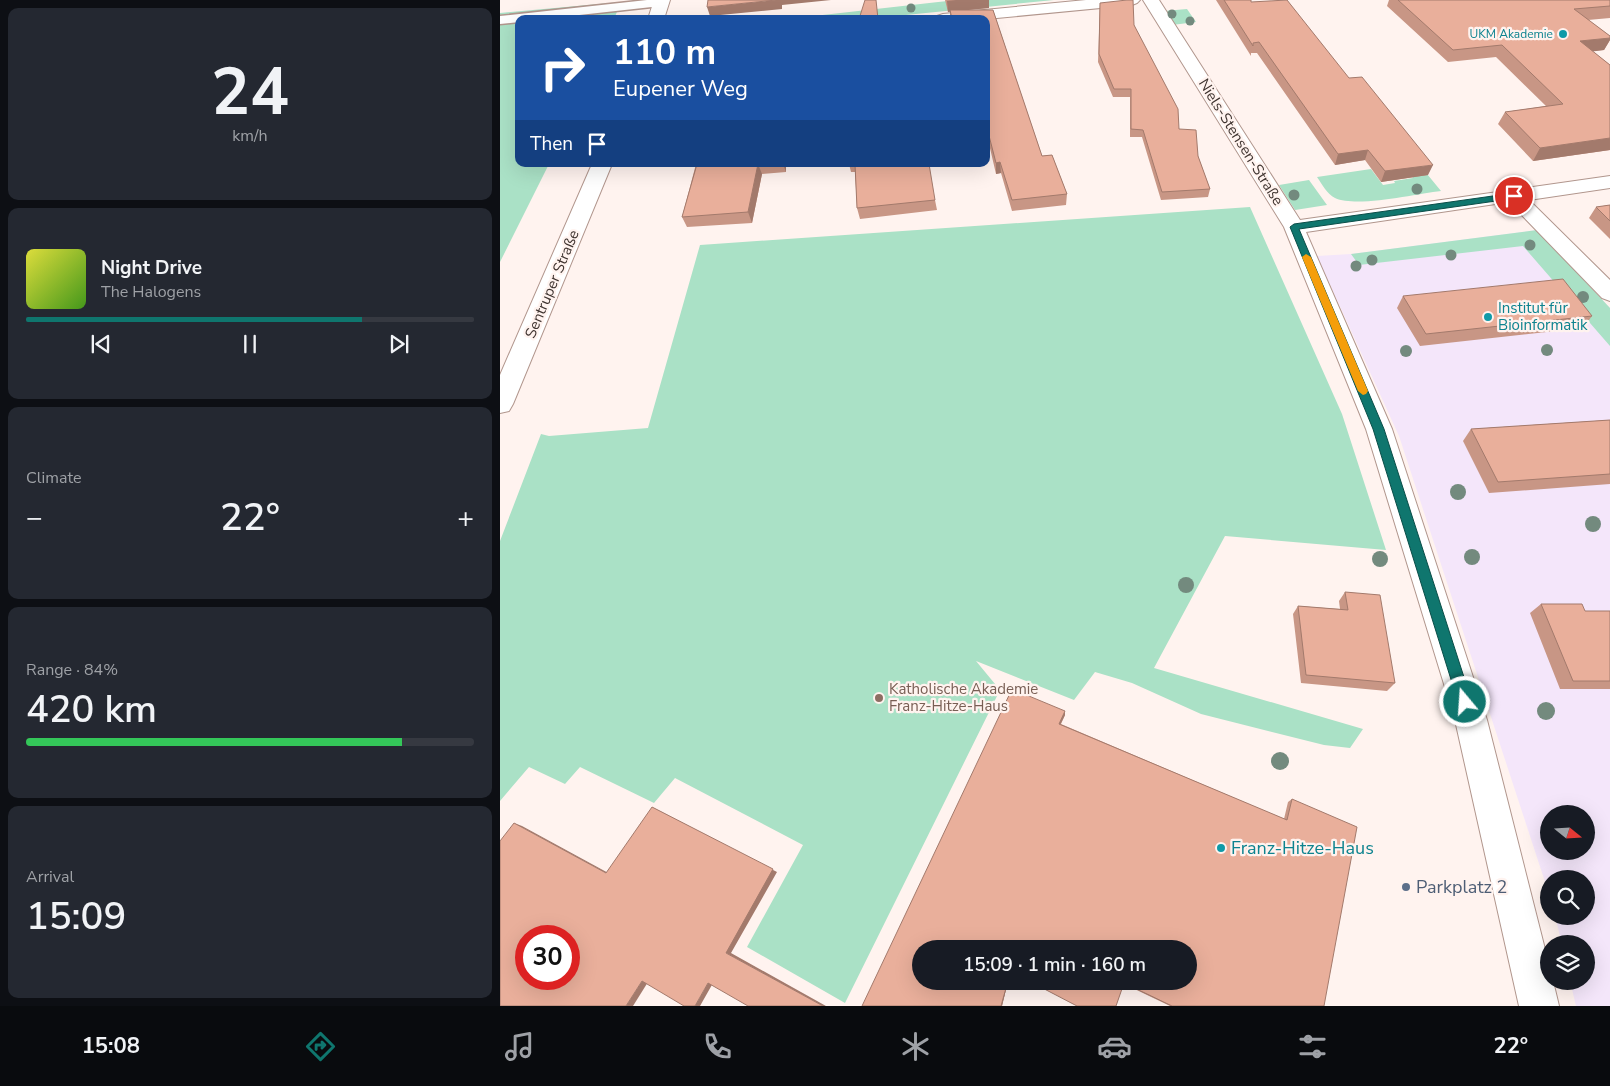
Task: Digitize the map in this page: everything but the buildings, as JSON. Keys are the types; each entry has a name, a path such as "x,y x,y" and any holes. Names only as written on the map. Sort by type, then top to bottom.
{"street":[{"path":"983,15 1132,0"},
{"name":"Niels-Stensen-Straße","path":"1151,0 1294,227 1379,429 1465,701 1539,1006"},
{"path":"657,15 661,1"},
{"name":"Sentruper Straße","path":"500,404 601,167"},
{"path":"1294,227 1610,182"},
{"path":"1514,196 1610,293"}],"lane":[{"path":"542,15 661,1"},
{"path":"500,20 515,18"}],"shaded area":[{"path":"1537,230 1610,308 1610,1006 1576,1006 1572,990 1595,990 1595,935 1560,935 1557,925 1595,925 1595,870 1541,870 1399,436 1317,256 1351,254"}],"green space":[{"path":"956,0 1054,0 906,15 823,15"},
{"path":"621,2 616,15 515,15 515,167 548,167 500,262 500,13"},
{"path":"1187,9 1196,22 1172,25 1164,11"},
{"path":"1418,163 1441,191 1371,201 1345,201 1335,198 1330,194 1317,177 1371,169 1383,185 1413,178 1403,165"},
{"path":"1309,180 1327,205 1295,210 1279,185"},
{"path":"1250,207 1342,414 1386,550 1225,536 1154,668 1363,729 1350,748 1324,745 1201,714 1132,683 1095,672 1074,700 976,661 1000,690 845,1003 747,947 803,845 675,778 654,803 580,767 565,784 529,767 500,801 500,541 541,434 549,436 648,428 700,245"},
{"path":"1537,230 1610,308 1610,346 1523,246 1359,265 1351,254"}],"slow traffic":[{"path":"1306,257 1363,391"}],"place":[{"name":"UKM Akademie","path":"1563,34"},
{"name":"Institut für Bioinformatik","path":"1488,317"},
{"name":"Katholische Akademie Franz-Hitze-Haus","path":"879,698"},
{"name":"Franz-Hitze-Haus","path":"1221,848"},
{"name":"Parkplatz 2","path":"1406,887"}],"route":[{"path":"1465,702 1379,429 1294,227 1514,196"}]}
